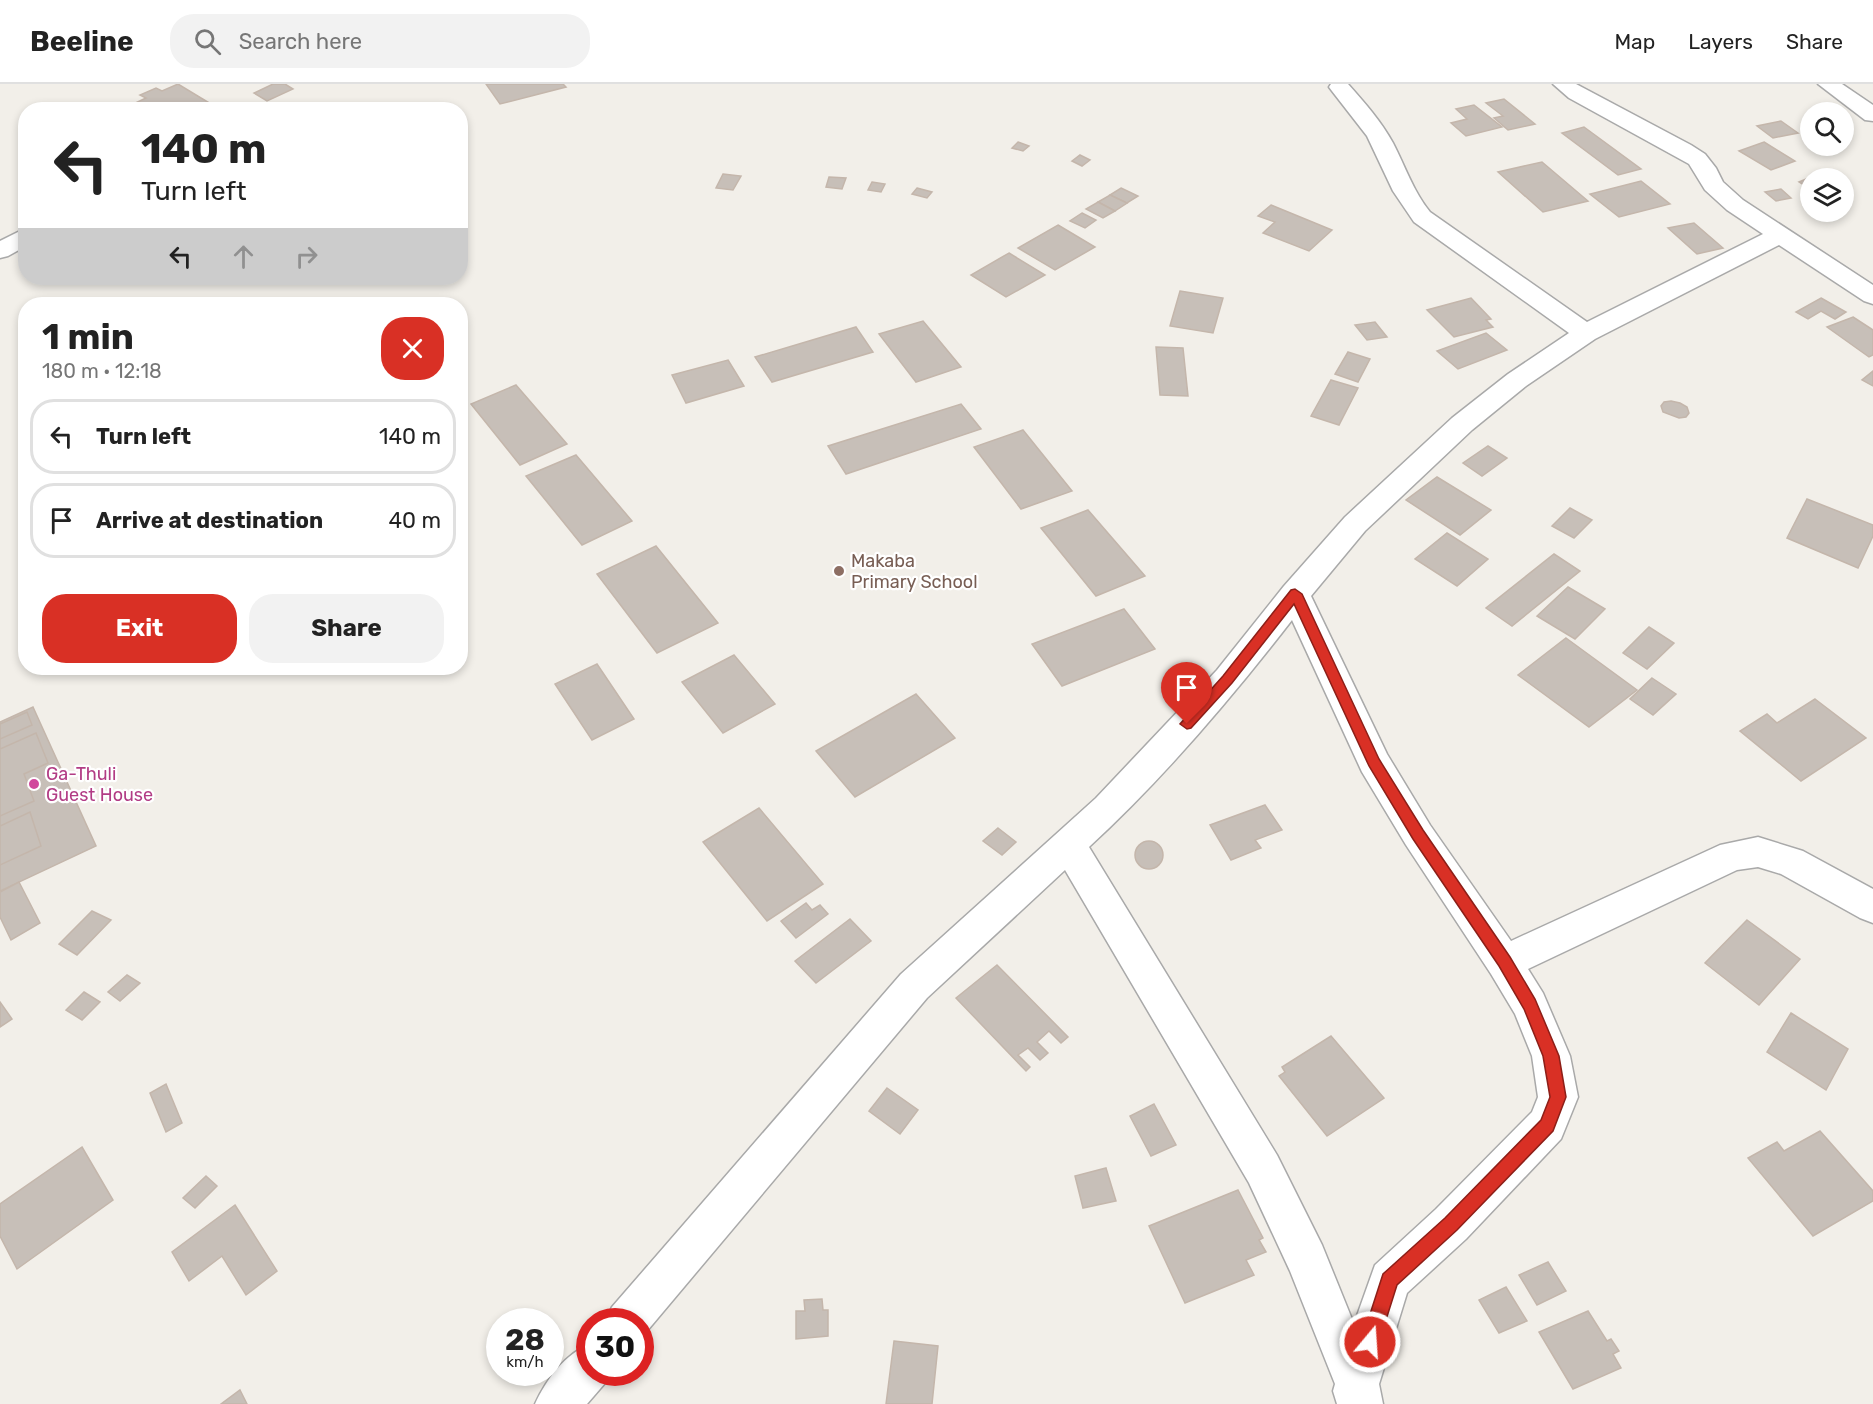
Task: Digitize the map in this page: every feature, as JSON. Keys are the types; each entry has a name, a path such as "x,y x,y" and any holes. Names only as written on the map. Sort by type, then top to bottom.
{"street":[{"path":"1563,84 1576,94 1690,154 1705,168 1713,185 1722,194 1873,296"},
{"path":"1828,84 1873,115"},
{"path":"1339,87 1363,115 1380,141 1412,206 1422,217 1586,333"},
{"path":"639,1308 914,986 1108,808 1228,680 1295,594 1355,524 1461,424 1517,380 1586,333 1780,234"},
{"path":"0,251 18,241"},
{"path":"1295,594 1374,762 1418,835 1504,962 1530,1005 1551,1056 1558,1097 1547,1125 1451,1224 1390,1280 1356,1397"},
{"path":"1068,844 1263,1169 1307,1260 1356,1397"},
{"path":"1504,962 1732,856 1758,852 1791,862 1873,907"},
{"path":"558,1404 576,1383"}],"building":[{"path":"178,84 208,102 137,102 146,98 140,95 156,88 162,91"},
{"path":"273,84 285,84 293,89 267,101 254,93"},
{"path":"486,84 563,84 566,87 500,104"},
{"path":"1504,99 1535,124 1508,130 1494,118 1503,116 1486,103"},
{"path":"1474,105 1502,127 1466,136 1451,123 1467,119 1456,109"},
{"path":"1781,121 1798,133 1773,138 1757,126"},
{"path":"1584,127 1641,169 1618,175 1562,133"},
{"path":"1018,142 1029,146 1023,151 1012,148"},
{"path":"1764,142 1795,161 1771,170 1739,151"},
{"path":"1080,155 1090,160 1082,166 1072,161"},
{"path":"1542,162 1588,201 1543,212 1498,172"},
{"path":"723,174 741,176 733,190 716,188"},
{"path":"829,177 846,178 842,189 826,187"},
{"path":"1641,181 1670,204 1619,217 1590,194"},
{"path":"872,182 885,184 881,192 868,190"},
{"path":"917,188 932,192 927,198 912,194"},
{"path":"1121,188 1138,196 1127,203 1110,195"},
{"path":"1781,189 1791,198 1776,201 1765,192"},
{"path":"1110,195 1127,203 1115,211 1098,202"},
{"path":"1098,202 1115,211 1103,218 1086,209"},
{"path":"1271,205 1332,230 1309,251 1263,233 1275,222 1258,216"},
{"path":"1082,213 1096,220 1085,228 1070,221"},
{"path":"1694,223 1723,248 1697,254 1668,228"},
{"path":"1058,225 1095,247 1055,270 1018,248"},
{"path":"1009,253 1045,275 1006,297 971,275"},
{"path":"1180,291 1223,298 1213,333 1170,326"},
{"path":"1471,298 1491,319 1486,320 1493,327 1454,337 1427,310"},
{"path":"1821,298 1846,312 1835,319 1821,311 1808,319 1796,312"},
{"path":"1853,317 1873,330 1873,355 1869,357 1827,327"},
{"path":"923,321 961,367 916,382 879,334"},
{"path":"1375,322 1387,337 1367,340 1355,325"},
{"path":"856,327 873,352 772,382 755,357"},
{"path":"1486,333 1507,350 1458,369 1437,351"},
{"path":"1156,347 1183,348 1188,396 1160,395"},
{"path":"1348,352 1370,359 1358,382 1335,374"},
{"path":"728,360 744,386 686,403 672,375"},
{"path":"1873,371 1873,386 1862,380"},
{"path":"1331,380 1358,388 1339,425 1311,416"},
{"path":"516,385 567,444 520,465 471,404"},
{"path":"1671,401 1687,407 1689,413 1686,417 1679,418 1663,412 1661,406 1664,402"},
{"path":"961,404 981,429 846,474 828,446"},
{"path":"1023,430 1072,491 1021,509 974,447"},
{"path":"1488,446 1507,458 1482,476 1463,463"},
{"path":"576,455 632,521 582,545 526,476"},
{"path":"1437,477 1491,510 1460,535 1406,500"},
{"path":"1807,499 1873,525 1873,536 1858,568 1787,538"},
{"path":"1570,508 1592,520 1574,538 1552,526"},
{"path":"1088,510 1145,576 1096,596 1041,528"},
{"path":"1447,533 1488,559 1457,586 1415,559"},
{"path":"656,546 718,623 657,653 597,574"},
{"path":"1554,554 1580,571 1512,626 1486,608"},
{"path":"1568,587 1605,609 1575,639 1537,616"},
{"path":"1124,609 1155,649 1062,686 1032,644"},
{"path":"1649,627 1674,643 1647,669 1623,653"},
{"path":"1566,638 1637,690 1589,727 1518,675"},
{"path":"734,655 775,704 723,733 682,682"},
{"path":"597,664 634,719 592,740 555,684"},
{"path":"1652,678 1676,694 1653,715 1630,699"},
{"path":"916,694 955,738 855,797 816,751"},
{"path":"1815,699 1866,738 1801,781 1740,731 1767,714 1777,723"},
{"name":"Ga-Thuli Guest House","path":"33,707 96,846 0,891 0,722"},
{"path":"27,712 32,725 0,739 0,724"},
{"path":"36,733 48,763 24,774 34,801 0,816 0,749"},
{"path":"1265,805 1282,830 1255,840 1261,848 1231,860 1210,825"},
{"path":"759,808 823,884 767,921 703,842"},
{"path":"30,812 41,846 0,865 0,826"},
{"path":"998,828 1016,842 1002,855 983,841"},
{"path":"1149,841 1159,845 1163,855 1159,865 1149,869 1139,865 1135,855 1139,845"},
{"path":"19,882 40,923 11,940 0,917 0,892"},
{"path":"806,903 812,910 820,905 828,914 796,938 781,921"},
{"path":"92,911 111,920 77,955 59,944"},
{"path":"850,919 871,941 816,983 795,961"},
{"path":"1747,920 1800,959 1759,1005 1705,963"},
{"path":"997,965 1068,1037 1061,1043 1049,1031 1037,1042 1048,1053 1040,1060 1028,1048 1018,1055 1030,1067 1026,1071 956,998"},
{"path":"127,975 140,983 120,1001 108,992"},
{"path":"84,992 100,1002 82,1020 66,1010"},
{"path":"0,1002 12,1019 0,1027"},
{"path":"1791,1013 1848,1049 1826,1090 1767,1052"},
{"path":"1331,1036 1384,1098 1327,1136 1279,1076 1285,1072 1282,1067"},
{"path":"166,1084 182,1123 166,1132 150,1093"},
{"path":"887,1088 918,1110 900,1134 869,1111"},
{"path":"1154,1104 1176,1145 1151,1156 1130,1116"},
{"path":"1820,1131 1873,1191 1873,1201 1813,1236 1748,1158 1777,1142 1784,1151"},
{"path":"82,1147 113,1200 17,1269 0,1236 0,1204"},
{"path":"1106,1168 1116,1201 1083,1208 1075,1176"},
{"path":"206,1176 217,1186 195,1208 183,1198"},
{"path":"1238,1190 1263,1238 1259,1240 1266,1252 1246,1260 1254,1275 1185,1303 1149,1226"},
{"path":"235,1205 277,1271 246,1295 222,1256 189,1281 172,1252"},
{"path":"1548,1262 1566,1291 1537,1305 1519,1275"},
{"path":"1506,1287 1527,1321 1499,1333 1479,1300"},
{"path":"822,1299 823,1310 828,1310 828,1336 796,1339 796,1311 805,1311 804,1300"},
{"path":"1588,1311 1607,1341 1611,1339 1619,1351 1613,1354 1621,1368 1573,1389 1539,1332"},
{"path":"894,1341 938,1346 932,1404 886,1404"},
{"path":"240,1390 247,1404 221,1404"}],"place":[{"name":"Makaba Primary School","path":"839,571"},
{"name":"Ga-Thuli Guest House","path":"34,784"}],"route":[{"path":"1187,724 1228,680 1295,594 1374,762 1418,835 1504,962 1530,1005 1551,1056 1558,1097 1547,1125 1451,1224 1390,1280 1370,1342"}]}
